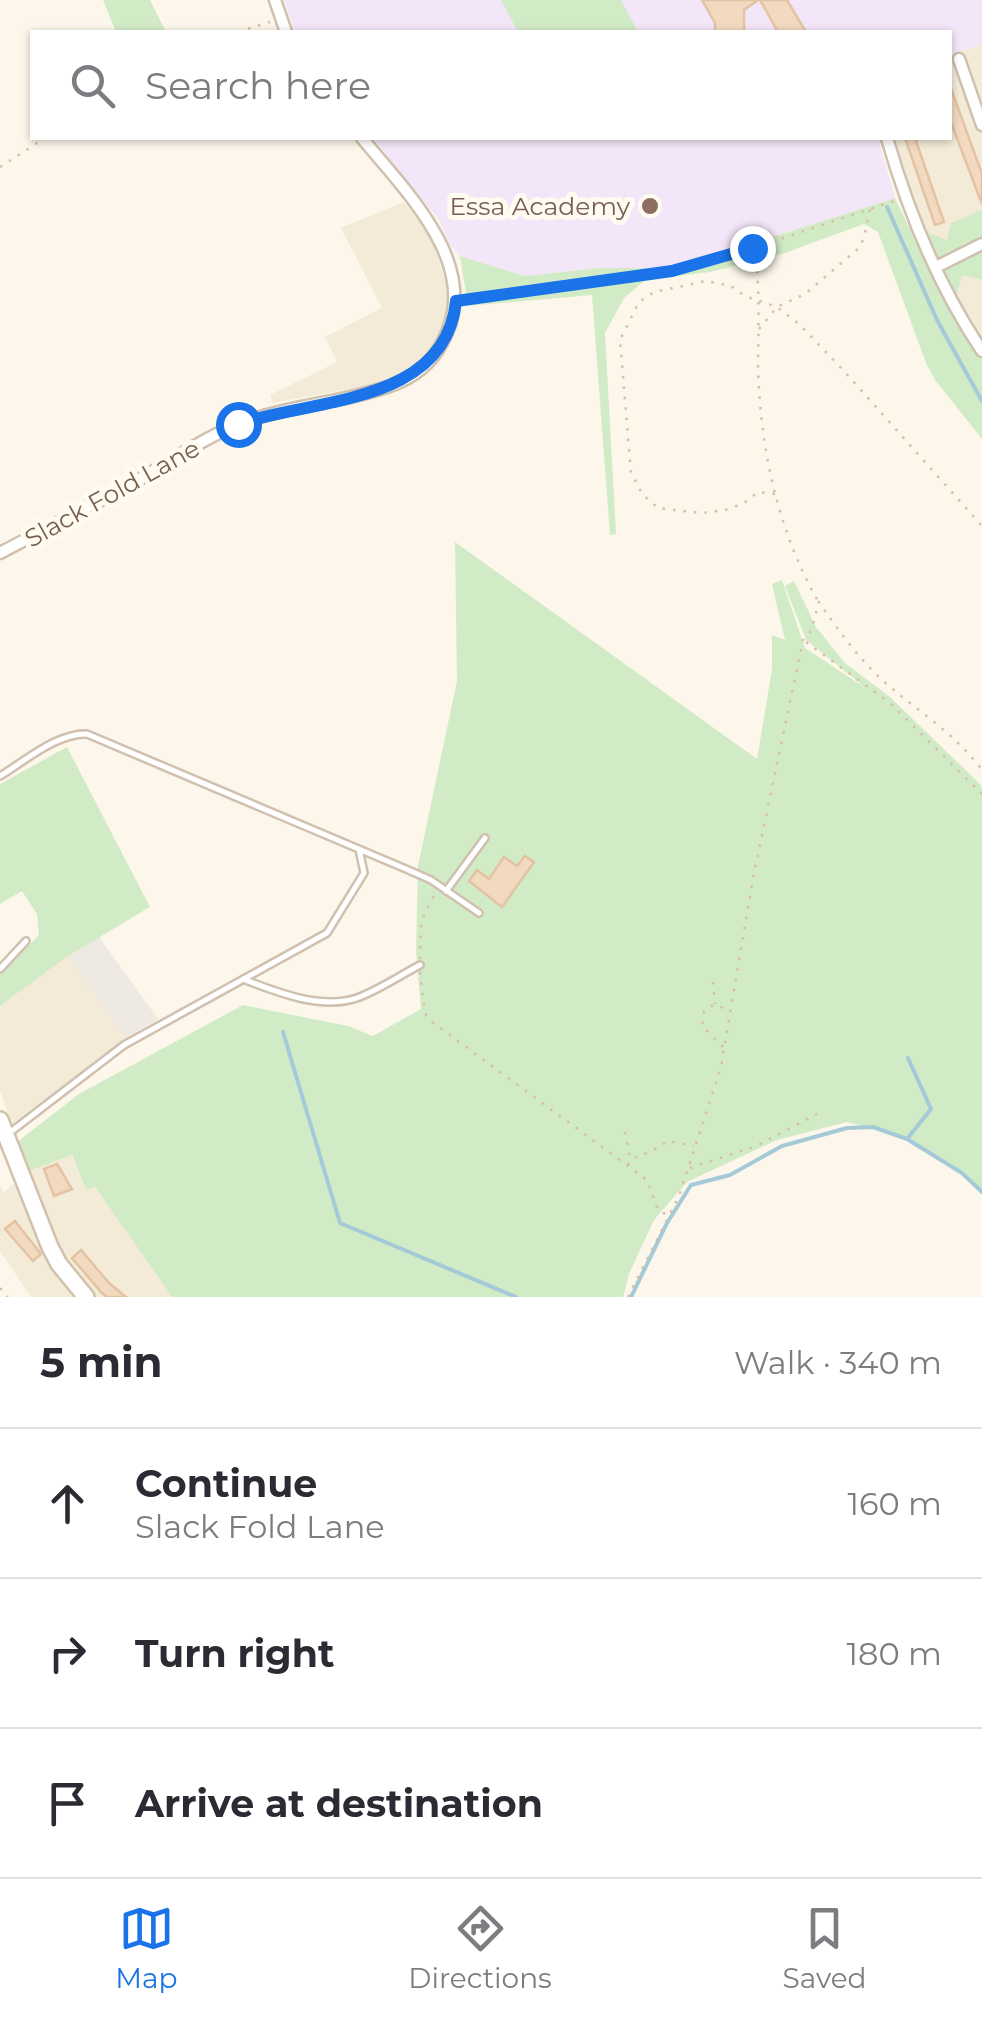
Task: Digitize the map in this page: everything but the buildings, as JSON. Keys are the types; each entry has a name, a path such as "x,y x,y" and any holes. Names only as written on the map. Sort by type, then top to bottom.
{"main road":[{"path":"3,1128 50,1247 86,1297"}],"street":[{"path":"275,0 285,30"},
{"path":"959,59 981,121"},
{"path":"364,140 434,228 456,301"},
{"path":"888,140 936,268 982,351"},
{"path":"936,268 982,244"},
{"name":"Slack Fold Lane","path":"0,553 238,424 283,410 364,394 401,381 422,368 440,348 451,325 456,301"}],"lane":[{"path":"0,776 59,740 87,734 359,849 439,886 479,913"},
{"path":"446,891 484,838"},
{"path":"3,1128 124,1045 327,933 364,873 359,849"},
{"path":"0,969 26,941"},
{"path":"243,979 290,995 341,1001 366,994 420,965"}],"path":[{"path":"244,30 282,18"},
{"path":"0,167 41,140"},
{"path":"456,301 672,271 906,197"},
{"path":"758,336 766,316 806,294 859,248 870,209"},
{"path":"752,248 756,258 764,446 775,494 804,577 866,665 928,716 982,770"},
{"path":"775,494 758,492 744,503 713,512 673,512 658,508 642,494 631,472 620,340 628,318 654,292 706,281 731,286 777,308 799,324 898,428 982,526"},
{"path":"628,1297 680,1196 724,1048 753,878 803,640 811,631 819,602"},
{"path":"803,640 890,703 982,794"},
{"path":"439,886 421,922 425,1013 647,1180 658,1210 668,1216"},
{"path":"713,982 715,1006"},
{"path":"724,1048 702,1026 704,1012 715,1006 730,1010"},
{"path":"688,1168 756,1146 817,1114"},
{"path":"625,1132 628,1165"},
{"path":"630,1159 668,1140 695,1146"},
{"path":"0,1288 8,1297"}],"shaded area":[{"path":"284,0 982,0 982,44 952,54 952,30 294,30"},
{"path":"982,44 982,343 931,252 895,140 952,140 952,54"},
{"name":"Essa Academy","path":"375,140 879,140 895,198 694,262 664,268 599,268 525,276 460,256 450,245 439,220"},
{"path":"404,202 432,239 450,297 448,318 432,349 419,364 379,384 272,403 270,395 337,362 325,337 382,308 341,228"},
{"path":"99,937 158,1019 126,1038 68,956"},
{"path":"68,956 126,1038 12,1124 0,1091 0,1006"},
{"path":"71,1155 86,1190 95,1187 172,1297 31,1297 0,1251 0,1185 4,1192 29,1171"}],"green space":[{"path":"103,0 150,0 165,30 115,30"},
{"path":"501,0 621,0 637,30 517,30"},
{"path":"895,198 939,289 982,360 982,439 935,380 878,232 864,224 782,254 710,272 645,280 624,298 605,333 616,534 610,535 592,295 468,306 460,256 525,276 599,268 664,268"},
{"path":"982,210 982,280 962,275 955,303 919,229 947,240 951,223"},
{"path":"455,542 757,759 772,669 772,635 785,640 772,584 782,580 805,648 867,689 806,640 785,586 794,581 816,627 845,663 890,697 982,786 982,1191 964,1172 910,1139 847,1122 777,1140 687,1182 654,1220 629,1274 623,1297 172,1297 95,1187 86,1190 72,1155 29,1171 17,1142 79,1094 243,1005 348,1026 373,1036 421,1009 416,951 418,866 457,681"},
{"path":"67,747 150,907 68,956 0,1006 0,975 39,935 37,914 22,891 0,904 0,784"}],"waterway":[{"path":"887,207 937,320 982,401"},
{"path":"283,1032 340,1223 516,1297"},
{"path":"907,1139 931,1109 908,1058"},
{"path":"631,1297 667,1223 691,1185 730,1175 782,1146 847,1128 873,1127 907,1139 962,1173 982,1192"}],"place":[{"name":"Essa Academy","path":"650,206"}],"route":[{"path":"238,424 283,410 364,394 412,375 440,348 451,325 456,301 672,271 752,248"}]}
